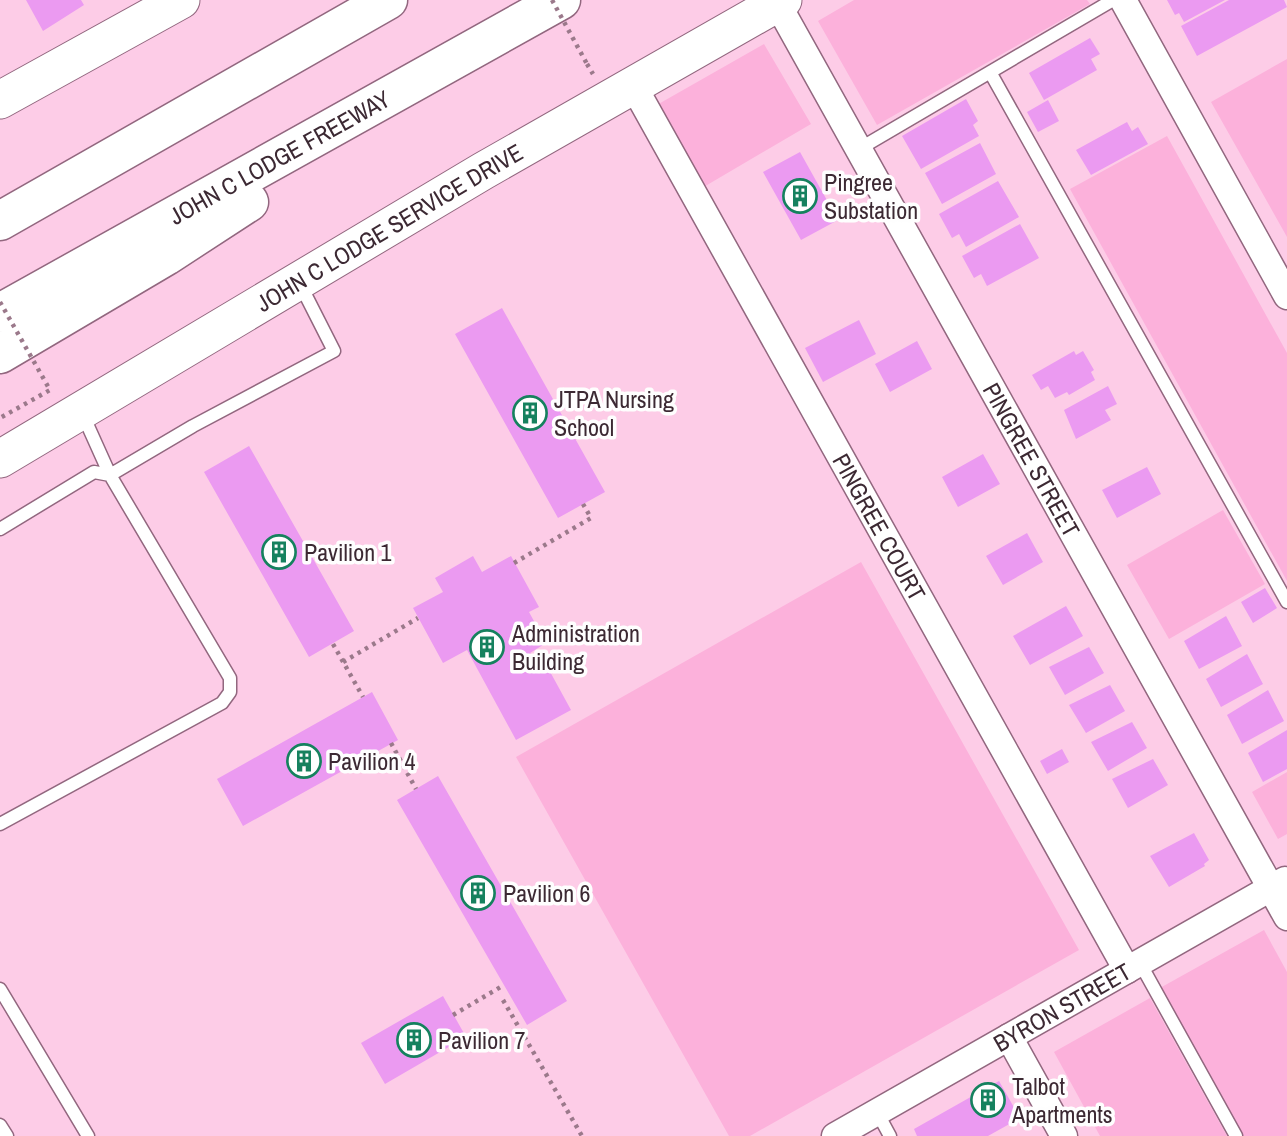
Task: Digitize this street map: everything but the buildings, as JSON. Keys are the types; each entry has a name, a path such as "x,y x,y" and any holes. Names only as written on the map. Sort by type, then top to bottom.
{"highway":[{"path":"0,221 388,0"},
{"name":"JOHN C LODGE FREEWAY","path":"0,313 561,0"},
{"path":"0,354 166,256 281,181 360,114"}],"main road":[{"path":"0,100 142,9 181,0"},
{"name":"JOHN C LODGE SERVICE DRIVE","path":"0,459 633,85 780,2"}],"street":[{"path":"1123,0 1287,296"},
{"name":"PINGREE STREET","path":"780,2 859,149 1279,884 1287,917"},
{"name":"PINGREE COURT","path":"633,85 1133,966"},
{"name":"BYRON STREET","path":"835,1136 1279,884"},
{"path":"1009,1037 1064,1136"}],"lane":[{"path":"859,149 1113,0"},
{"path":"990,72 1287,602"},
{"path":"0,529 94,472 110,475 193,426 334,351 299,281"},
{"path":"0,824 222,703 230,692 230,678 110,475 81,411"},
{"path":"1133,966 1236,1136"},
{"path":"0,989 88,1136"},
{"path":"877,1112 890,1136"},
{"path":"0,1125 7,1136"}],"path":[{"path":"552,0 587,64"},
{"path":"0,302 50,390 0,418"},
{"path":"514,563 591,518 583,504"},
{"path":"343,662 418,618"},
{"path":"333,644 363,697"},
{"path":"391,743 416,789"},
{"path":"453,1015 504,985"},
{"path":"503,1000 582,1136"}],"shaded area":[{"path":"854,0 1087,0 1090,4 877,125 818,21"},
{"path":"764,44 811,124 702,188 655,106"},
{"path":"1287,59 1287,237 1211,102"},
{"path":"1167,136 1287,353 1287,581 1070,189"},
{"path":"1223,510 1265,584 1169,639 1127,565"},
{"path":"861,562 1079,950 750,1136 729,1136 516,757"},
{"path":"1287,772 1287,834 1278,839 1252,792"},
{"path":"1264,930 1287,972 1287,1136 1243,1136 1160,988"},
{"path":"1150,998 1227,1136 1100,1136 1054,1052"}],"place":[{"name":"Pingree Substation","path":"800,196"},
{"name":"JTPA Nursing School","path":"530,413"},
{"name":"Pavilion 1","path":"279,552"},
{"name":"Administration Building","path":"487,647"},
{"name":"Pavilion 4","path":"304,761"},
{"name":"Pavilion 6","path":"478,893"},
{"name":"Pavilion 7","path":"414,1040"},
{"name":"Talbot Apartments","path":"988,1100"}]}
